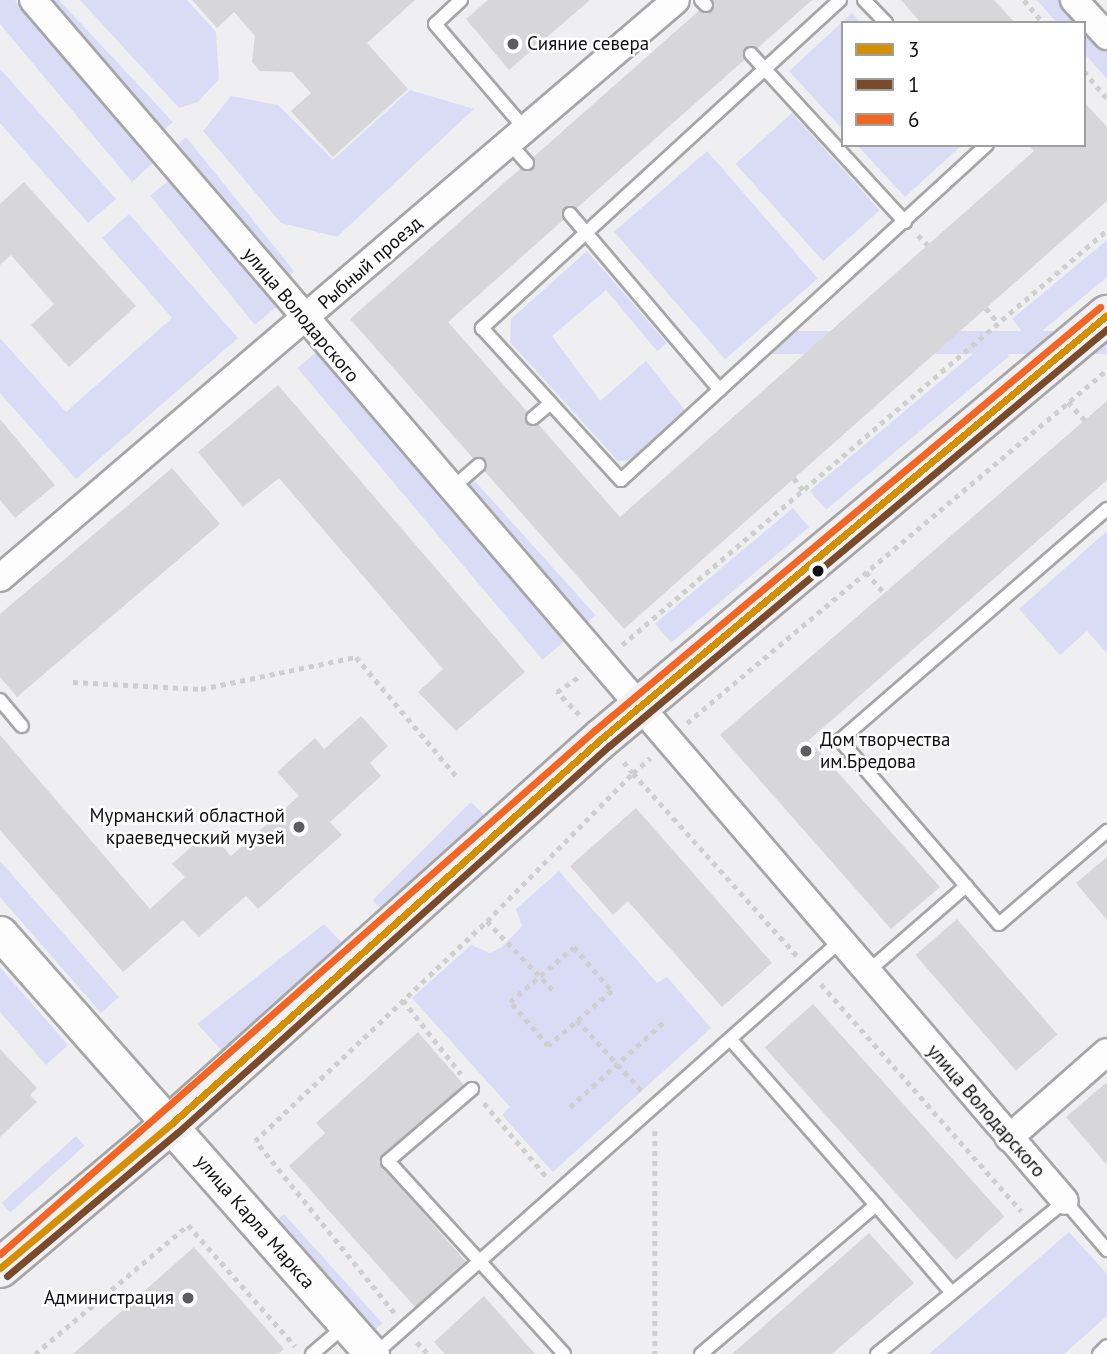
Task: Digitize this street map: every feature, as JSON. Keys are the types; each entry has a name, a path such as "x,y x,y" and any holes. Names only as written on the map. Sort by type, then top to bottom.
{"main road":[{"path":"0,1268 170,1125 602,738 1107,315"}],"street":[{"name":"улица Володарского","path":"33,0 597,663 1065,1201"},
{"name":"Рыбный проезд","path":"0,578 676,0"},
{"path":"1074,0 1107,36"},
{"name":"улица Карла Маркса","path":"0,933 373,1354"},
{"path":"1009,1138 1107,1052"}],"lane":[{"path":"461,0 435,24 517,136 527,163"},
{"path":"841,0 482,328 621,480 985,147"},
{"path":"864,0 884,21"},
{"path":"751,54 905,222"},
{"path":"570,214 720,390"},
{"path":"533,418 551,403"},
{"path":"450,490 479,465"},
{"path":"1107,509 840,740 999,924 1107,831"},
{"path":"0,700 22,726"},
{"path":"866,973 966,886"},
{"path":"373,1354 839,942"},
{"path":"730,1040 952,1293"},
{"path":"472,1089 388,1161 564,1354"},
{"path":"877,1354 1065,1201 1107,1250"},
{"path":"701,1354 876,1205"},
{"path":"312,1354 346,1325"},
{"path":"1099,1354 1107,1346"}],"path":[{"path":"1024,0 1041,21"},
{"path":"1086,73 1107,98"},
{"path":"1034,1226 809,969 602,738 557,692 597,663 803,490 1107,230"},
{"path":"986,308 998,323"},
{"path":"428,1354 256,1142 487,921 633,773 866,572 1107,370"},
{"path":"1068,402 1085,420"},
{"path":"794,478 803,490"},
{"path":"866,572 884,593"},
{"path":"73,682 201,689 356,657 457,777"},
{"path":"487,921 555,992"},
{"path":"574,947 612,991 548,1046 510,1002 541,976 574,947"},
{"path":"577,1020 655,1106 655,1354"},
{"path":"570,1107 665,1021"},
{"path":"34,1354 188,1225 303,1354"}],"shaded area":[{"path":"0,0 15,0 156,160 132,182 0,24"},
{"path":"34,0 59,0 173,122 156,136"},
{"path":"80,0 187,0 216,32 219,79 198,102 179,108"},
{"path":"1037,0 1060,0 1078,21 1055,21"},
{"path":"852,13 859,21 843,21"},
{"path":"841,23 841,128 789,71"},
{"path":"1086,29 1107,53 1107,79 1086,55"},
{"path":"0,69 116,199 88,223 0,123"},
{"path":"410,90 474,109 337,237 281,223 203,131 231,96 278,105 333,160"},
{"path":"792,113 880,210 823,261 736,164"},
{"path":"186,137 294,271 283,285 171,150"},
{"path":"859,147 960,147 905,197"},
{"path":"707,151 818,279 725,359 614,232"},
{"path":"172,178 276,307 255,325 150,196"},
{"path":"129,214 238,338 76,479 0,393 0,338 66,412 172,318 102,238"},
{"path":"1107,240 1107,277 1030,341 1012,319"},
{"path":"587,251 667,343 657,351 606,290 552,336 600,401 646,361 688,414 634,460 618,461 510,342 511,319"},
{"path":"768,331 1107,331 1107,354 768,354"},
{"path":"993,337 1009,356 826,510 810,491"},
{"path":"319,350 564,642 542,660 298,368"},
{"path":"473,479 595,615 584,626 461,490"},
{"path":"793,508 809,527 671,643 655,624"},
{"path":"1107,531 1107,653 1087,631 1060,655 1019,609"},
{"path":"471,802 490,821 392,919 373,900"},
{"path":"0,861 119,997 101,1013 0,897"},
{"path":"559,871 657,983 667,977 711,1028 553,1172 502,1115 510,1107 412,998 471,945 490,953 502,947 522,926 516,909"},
{"path":"324,924 348,949 226,1055 197,1024"},
{"path":"0,967 68,1045 46,1065 0,1012"},
{"path":"76,1136 85,1146 10,1213 2,1203"},
{"path":"284,1214 382,1323 370,1334 272,1225"},
{"path":"1069,1232 1107,1274 1107,1316 1064,1354 929,1354"}],"building":[{"path":"192,0 415,0 367,43 408,89 333,157 291,111 311,93 292,72 260,71 252,62 255,36 234,12 217,28"},
{"name":"Сияние севера","path":"488,0 590,0 509,70 466,19"},
{"path":"711,0 812,0 448,322 620,517 1034,151 1031,147 1086,147 1086,104 1107,127 1107,201 624,629 350,319"},
{"path":"901,0 994,0 1013,21 919,21"},
{"path":"24,182 136,306 69,367 31,325 54,304 11,255 0,265 0,204"},
{"path":"278,385 525,672 456,731 418,692 443,669 279,478 243,507 198,452"},
{"path":"1107,401 1107,480 809,740 940,887 891,929 720,735"},
{"path":"0,419 55,485 15,518 0,500"},
{"path":"172,468 220,524 17,697 0,677 0,614"},
{"path":"361,716 388,746 370,763 381,776 330,822 342,835 258,909 246,896 199,937 183,920 123,972 0,830 0,735 150,909 185,877 172,864 209,831 231,856 299,796 277,772 315,738 324,749"},
{"path":"636,808 772,963 722,1007 628,901 613,915 570,866"},
{"path":"1107,857 1107,920 1076,883"},
{"path":"957,919 1057,1034 1016,1071 915,955"},
{"path":"813,1004 1004,1217 956,1260 765,1047"},
{"path":"418,1032 464,1085 378,1162 466,1262 415,1307 289,1166 325,1133 316,1123"},
{"path":"0,1049 37,1088 30,1095 37,1102 0,1137"},
{"path":"1107,1082 1107,1165 1066,1117"},
{"path":"869,1233 914,1283 832,1354 732,1354"},
{"name":"Администрация","path":"194,1247 284,1349 278,1354 73,1354"},
{"path":"484,1296 535,1354 445,1354 434,1342"}],"transit line":[{"name":"6","path":"0,1254 595,730 1100,307"},
{"name":"3","path":"0,1268 170,1125 602,738 1107,315"},
{"name":"1","path":"7,1276 177,1133 609,746 1107,329"}],"place":[{"name":"Сияние севера","path":"513,44"},
{"name":"Дом творчества им.Бредова","path":"806,751"},
{"name":"Мурманский областной краеведческий музей","path":"299,827"},
{"name":"Администрация","path":"188,1298"}]}
